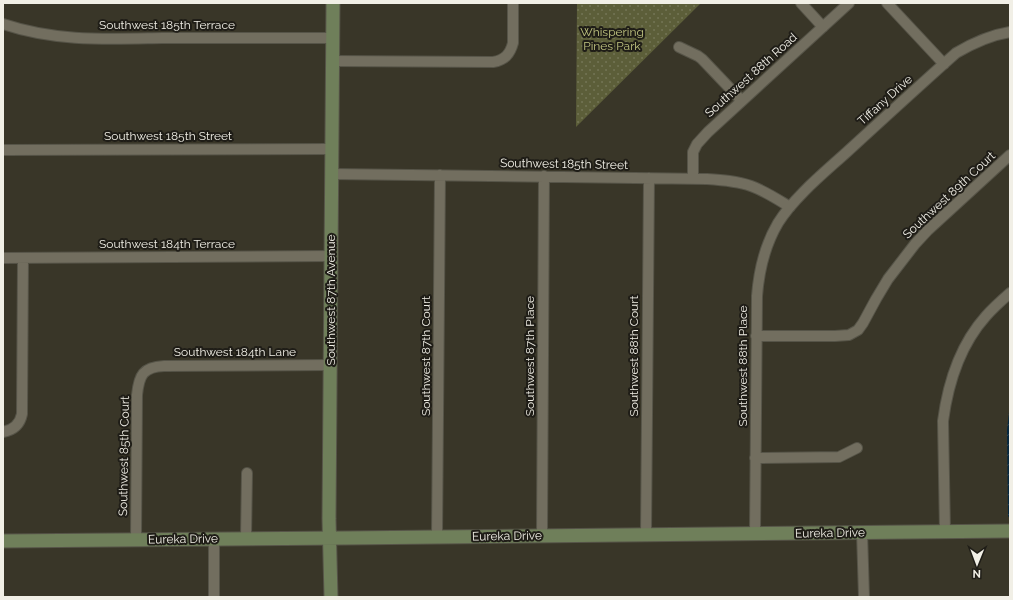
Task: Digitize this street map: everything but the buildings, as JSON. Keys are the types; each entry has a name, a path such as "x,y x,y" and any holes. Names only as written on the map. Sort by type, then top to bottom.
{"main road":[{"name":"Southwest 87th Avenue","path":"331,597 329,538 333,3"},
{"name":"Eureka Drive","path":"3,541 1010,531"}],"street":[{"path":"333,61 498,61 507,56 513,43 513,3"},
{"path":"801,3 823,27"},
{"name":"Southwest 88th Road","path":"693,178 694,152 697,144 708,132 849,3"},
{"path":"887,3 944,64"},
{"name":"Southwest 185th Terrace","path":"3,24 42,34 83,39 333,38"},
{"name":"Tiffany Drive","path":"790,207 820,177 956,53 972,44 994,35 1010,32"},
{"path":"679,47 702,59 742,101"},
{"name":"Southwest 185th Street","path":"3,150 332,149"},
{"name":"Southwest 89th Court","path":"756,336 835,336 854,333 863,324 888,279 915,244 928,230 1010,155"},
{"name":"Southwest 185th Street","path":"332,174 707,178 751,186 776,198 790,207"},
{"name":"Southwest 87th Court","path":"437,537 440,175"},
{"name":"Southwest 87th Place","path":"542,536 544,176"},
{"name":"Southwest 88th Court","path":"646,535 649,178"},
{"name":"Southwest 88th Place","path":"755,533 757,290 761,264 768,244 778,223 790,207"},
{"name":"Southwest 184th Terrace","path":"3,258 332,256"},
{"path":"3,432 11,430 17,425 22,414 23,258"},
{"path":"945,531 944,421 949,390 959,360 970,338 985,317 1010,293"},
{"name":"Southwest 184th Lane","path":"142,374 146,370 157,366 331,365"},
{"name":"Southwest 85th Court","path":"136,539 137,395 142,374"},
{"path":"755,458 839,457 856,448"},
{"path":"246,538 247,473"},
{"path":"862,532 864,597"},
{"path":"214,538 214,597"}],"green space":[{"name":"Whispering Pines Park","path":"577,3 701,3 576,127"}],"water":[{"path":"1010,403 1010,519 1008,516 1007,430"}]}
